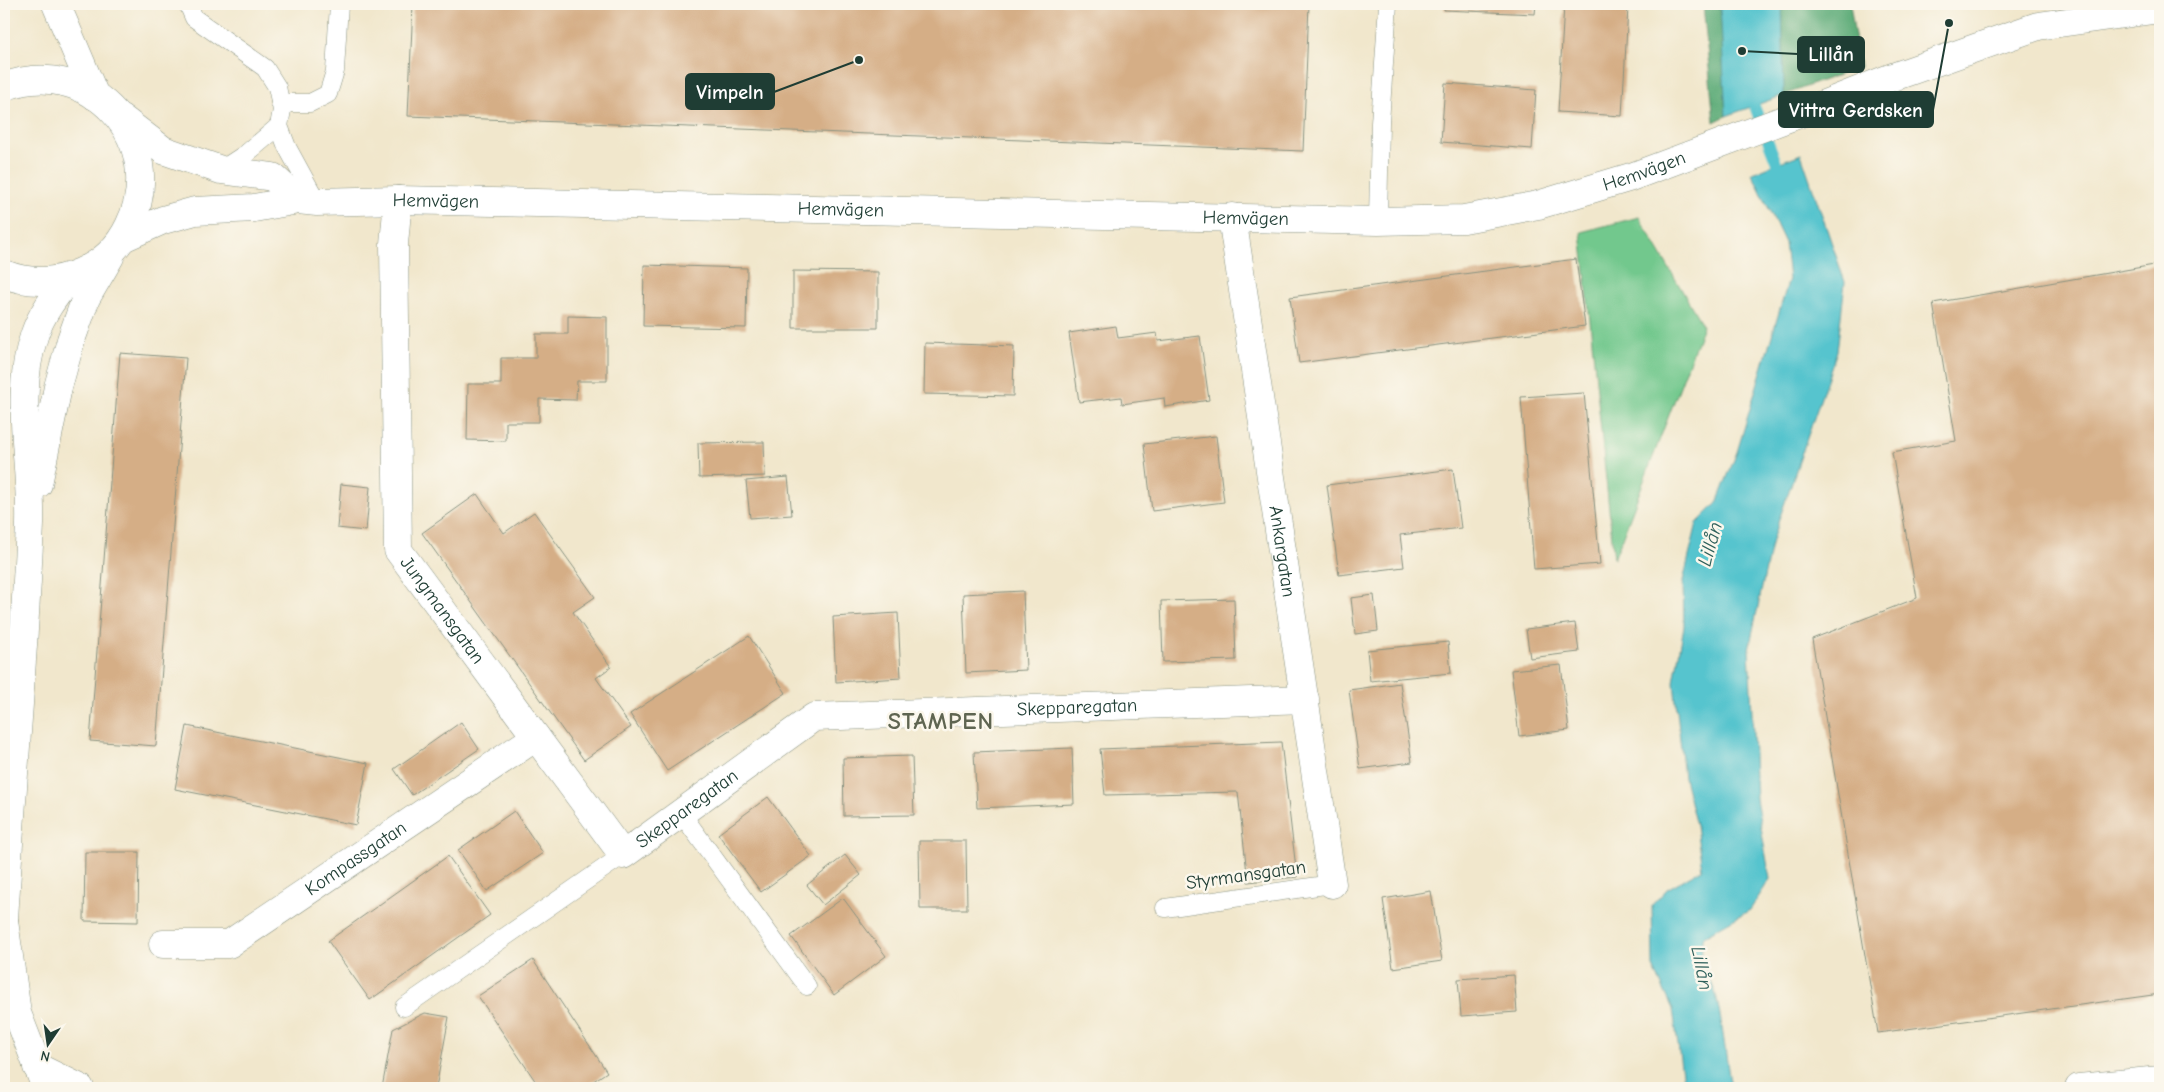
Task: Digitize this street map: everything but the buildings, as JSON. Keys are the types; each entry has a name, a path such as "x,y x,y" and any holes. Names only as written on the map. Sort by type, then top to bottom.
{"main road":[{"path":"56,4 96,96"},
{"name":"Hemvägen","path":"118,245 162,220 195,211 254,208 308,201 398,200 1378,221 1464,219 1538,205 1631,177 1890,78 2038,26 2160,9"},
{"path":"4,87 14,83 35,80 56,81 77,86 96,96 163,150 221,170 273,177 308,201"},
{"path":"30,522 58,387 71,340 86,298 137,210 142,178 135,146 120,117"},
{"name":"Jungmansgatan","path":"398,200 394,244 398,550 623,855"},
{"name":"Ankargatan","path":"1232,217 1332,884"},
{"path":"4,274 42,282 69,278 92,268 118,245"},
{"path":"69,278 46,309 34,337 24,403 30,522 4,920 17,1012 41,1078 80,1088"},
{"name":"Skepparegatan","path":"623,855 814,717 1305,700"},
{"name":"Kompassgatan","path":"163,944 229,944 536,737"},
{"path":"2079,1088 2160,1080"}],"lane":[{"path":"188,4 194,18 265,68 277,87 282,110 279,126 308,201"},
{"path":"280,103 310,103 328,94 335,71 339,4"},
{"path":"1378,221 1380,123 1388,4"},
{"path":"221,170 247,154 279,126"},
{"path":"681,814 807,986"},
{"path":"404,1007 623,855"},
{"name":"Styrmansgatan","path":"1165,908 1332,884"}],"green space":[{"path":"1703,4 1720,4 1726,116 1714,122"},
{"path":"1782,4 1850,4 1860,67 1784,95"},
{"path":"1639,217 1703,326 1614,559 1581,232"}],"water":[{"path":"1720,4 1782,4 1784,95 1726,116"},
{"path":"1801,154 1845,282 1837,351 1772,540 1749,649 1756,799 1770,879 1750,910 1704,936 1702,945 1703,961 1717,999 1731,1088 1684,1088 1673,1009 1653,967 1652,905 1667,889 1702,869 1696,826 1684,778 1674,682 1684,626 1683,581 1697,523 1717,503 1737,452 1789,279 1785,243 1752,173"}],"waterway":[{"name":"Lillån","path":"1751,92 1754,105 1782,177"}],"place":[{"name":"Vittra Gerdsken","path":"1949,23"},
{"name":"Lillån","path":"1742,51"},
{"name":"Vimpeln","path":"859,60"}],"district":[{"name":"STAMPEN","path":"941,721"}]}
